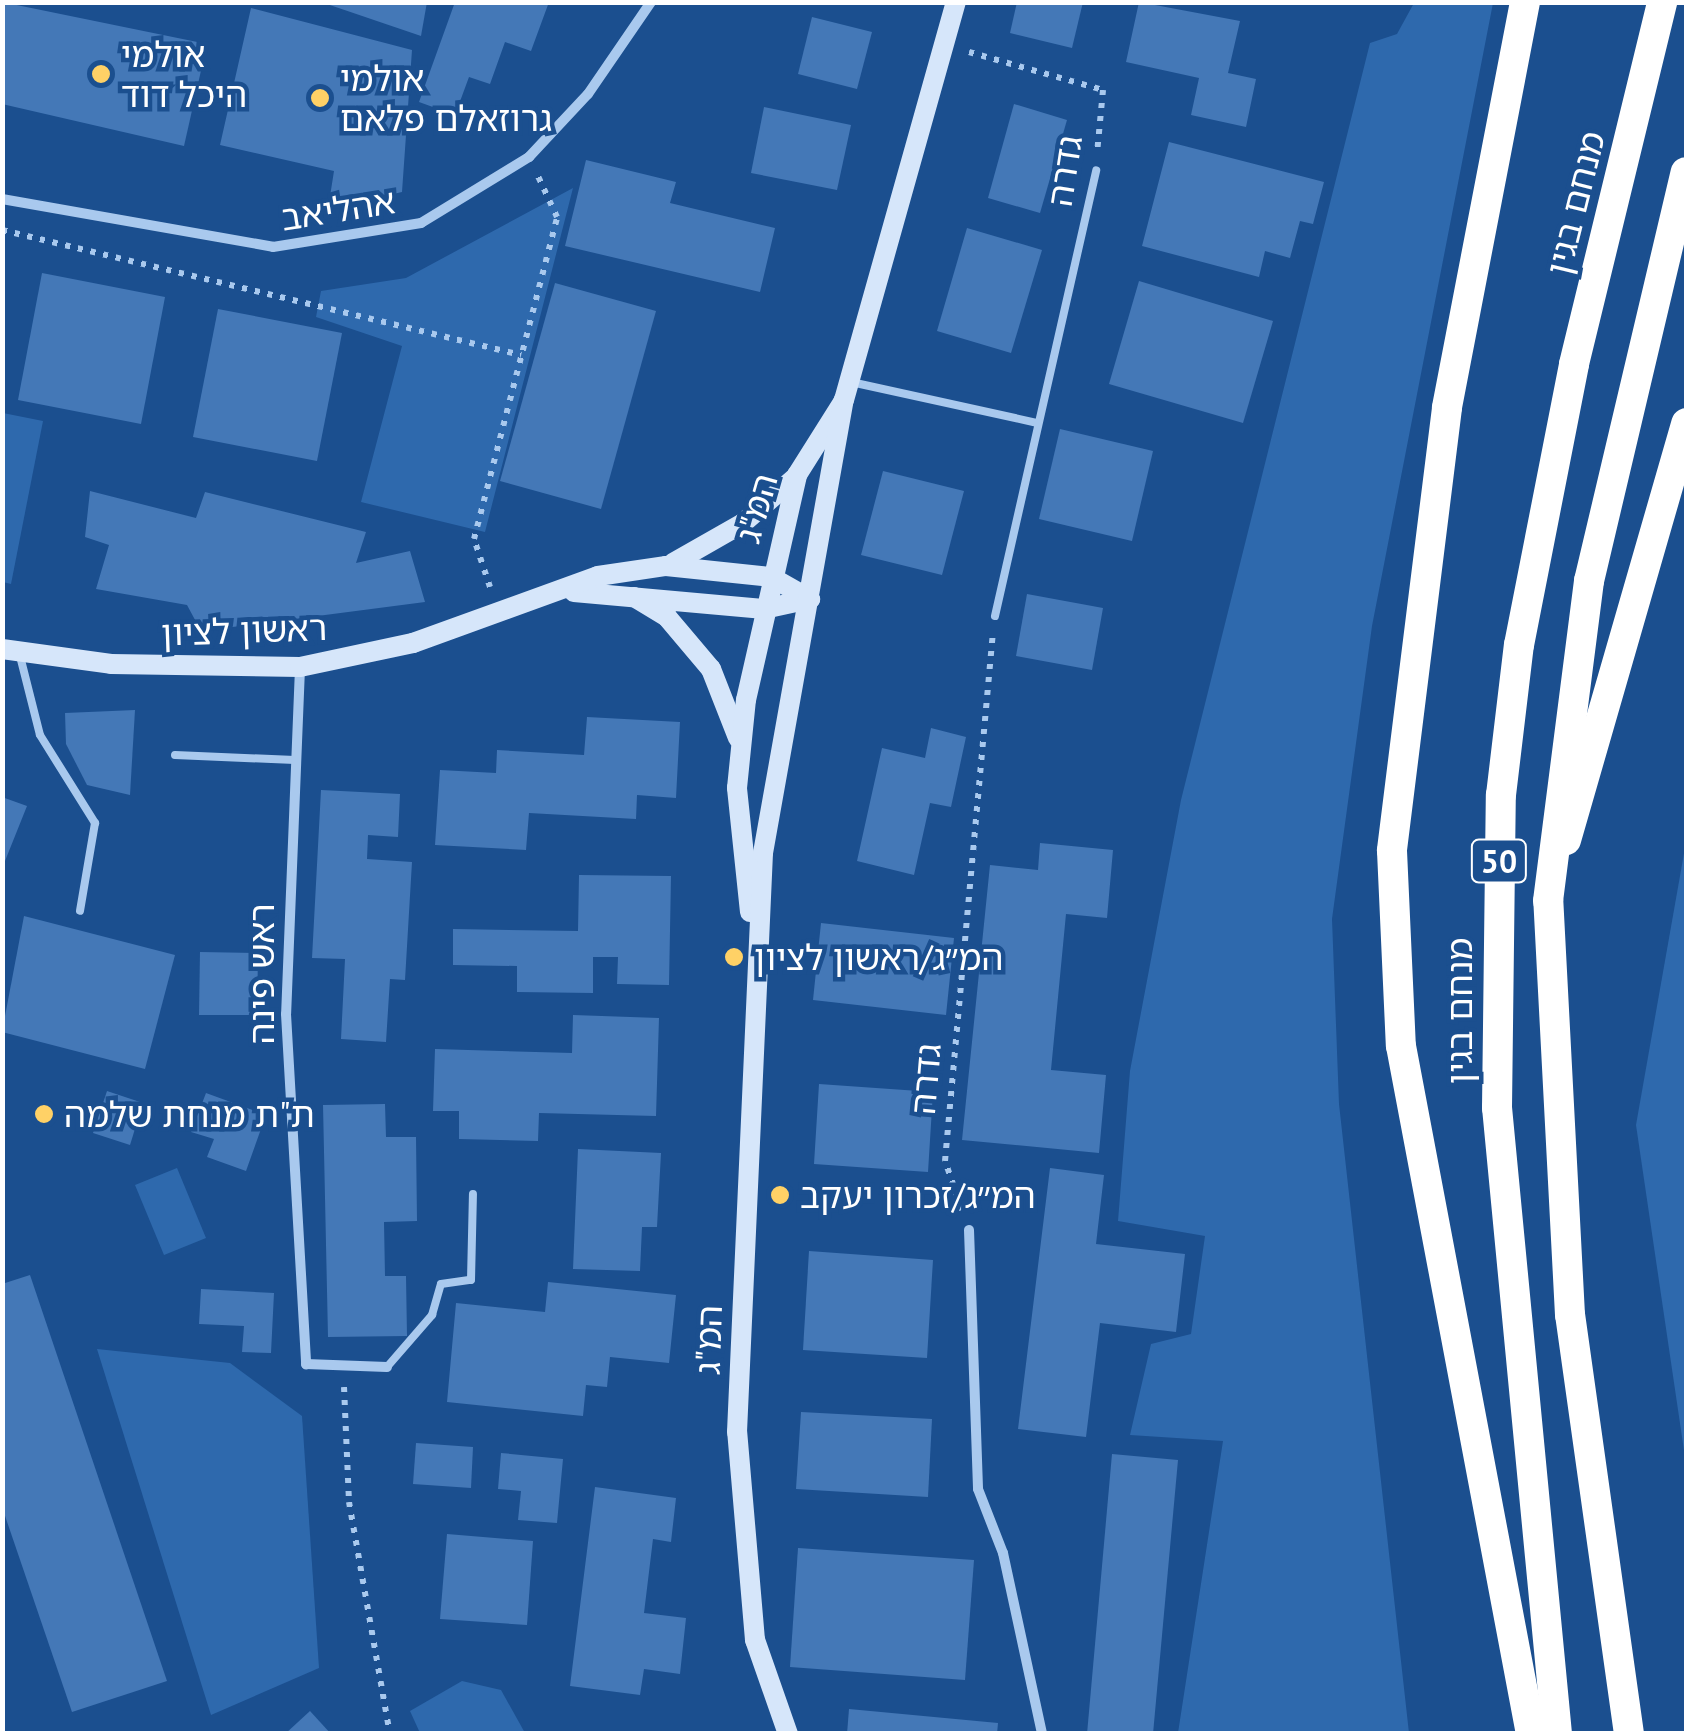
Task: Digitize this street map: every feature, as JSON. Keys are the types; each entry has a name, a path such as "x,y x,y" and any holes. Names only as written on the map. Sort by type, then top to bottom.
{"highway":[{"path":"1525,2 1447,408 1392,851 1400,1046 1531,1734"},
{"name":"מנחם בגין","path":"1558,1734 1497,1108 1501,795 1519,644 1574,364 1662,2"},
{"name":"50","path":"1630,1734 1570,1315 1548,901 1589,580 1686,172"},
{"path":"1548,901 1686,423"}],"street":[{"name":"אהליאב","path":"2,198 210,241 311,245 421,223 529,157 588,94 651,2"},
{"name":"המ\"ג","path":"788,1734 755,1640 742,1561 737,1432 754,942 847,391 956,2"},
{"name":"המ\"ג","path":"754,942 738,832 740,746 764,609 798,476 847,391"},
{"path":"666,566 743,522 798,476"},
{"name":"ראשון לציון","path":"10,650 111,664 300,667 413,643 538,598 666,566 772,577 810,599"},
{"name":"ראשון לציון","path":"538,598 619,591 764,609 810,599"},
{"path":"619,591 648,603 696,649 723,691 740,746"},
{"name":"ראש פינה","path":"300,667 286,1014 306,1364 387,1367"},
{"path":"970,1230 978,1488 1003,1553 1042,1734"}],"lane":[{"name":"גדרה","path":"995,616 1096,170"},
{"path":"847,391 1037,423"},
{"path":"10,650 40,735 95,823 80,912"},
{"path":"175,755 295,760"},
{"path":"387,1367 432,1315 442,1284 470,1280 473,1194"}],"path":[{"name":"גדרה","path":"943,44 1103,90 1096,170"},
{"path":"498,611 474,539 556,216 529,157"},
{"path":"2,230 522,355"},
{"name":"גדרה","path":"970,1230 945,1161 995,616"},
{"path":"342,1366 349,1502 390,1734"}],"shaded area":[{"path":"1414,3 1493,3 1372,626 1332,919 1339,1104 1409,1733 1178,1733 1223,1441 1130,1435 1151,1344 1191,1334 1205,1236 1118,1221 1130,1071 1181,800 1370,43 1397,34"},
{"path":"573,188 485,532 361,502 402,346 316,317 321,291 406,278"},
{"path":"3,413 43,421 11,584 3,582"},
{"path":"1686,842 1686,1464 1636,1125"},
{"path":"177,1168 206,1238 164,1255 135,1185"},
{"path":"97,1349 230,1363 302,1416 319,1668 211,1715"},
{"path":"462,1681 501,1690 525,1733 420,1733 410,1711"}],"building":[{"name":"אולמי היכל דוד","path":"2,2 207,44 184,146 2,104"},
{"path":"321,2 427,2 421,36"},
{"path":"455,2 549,2 531,51 505,42 490,84 469,77 455,115 419,102"},
{"path":"1017,2 1083,2 1072,48 1010,33"},
{"path":"1139,2 1240,21 1228,73 1256,79 1246,127 1191,115 1199,78 1126,62"},
{"name":"אולמי גרוזאלם פלאם","path":"251,8 412,50 402,192 328,209 334,171 220,145"},
{"path":"812,17 872,32 857,89 798,74"},
{"path":"1014,104 1067,120 1040,213 988,198"},
{"path":"764,107 851,125 837,190 751,173"},
{"path":"1169,142 1324,182 1313,224 1300,221 1290,258 1265,251 1259,277 1142,246"},
{"path":"586,160 676,182 670,203 775,228 760,292 565,246"},
{"path":"967,228 1042,250 1011,353 937,331"},
{"path":"42,273 165,297 141,424 18,400"},
{"path":"1139,281 1273,321 1243,423 1109,384"},
{"path":"555,283 656,311 601,509 500,481"},
{"path":"218,309 342,333 317,461 193,437"},
{"path":"1060,429 1153,451 1132,541 1039,519"},
{"path":"883,471 964,491 942,575 861,555"},
{"path":"90,491 196,518 205,492 366,532 356,563 410,551 425,602 201,631 187,605 96,589 109,545 85,537"},
{"path":"1027,594 1103,608 1092,670 1016,656"},
{"path":"135,710 130,795 87,785 66,744 65,713"},
{"path":"587,717 680,722 676,798 637,795 636,819 529,813 526,850 435,845 440,770 496,773 497,750 584,755"},
{"path":"931,728 966,737 951,807 930,803 914,875 857,861 882,748 925,758"},
{"path":"321,790 400,794 398,837 368,835 367,859 412,862 405,980 390,979 386,1042 341,1039 345,959 312,958"},
{"path":"2,797 27,806 5,861 2,860"},
{"path":"1040,843 1113,850 1107,918 1066,914 1051,1070 1106,1075 1099,1153 962,1140 990,865 1038,870"},
{"path":"579,875 671,876 669,985 617,984 618,957 593,957 593,993 517,992 517,966 453,965 453,929 578,931"},
{"path":"24,916 175,955 145,1069 2,1032"},
{"path":"821,923 954,938 946,1015 813,1000"},
{"path":"200,952 258,953 257,1015 199,1015"},
{"path":"573,1015 659,1018 656,1116 539,1113 538,1141 459,1139 459,1111 433,1111 435,1049 572,1053"},
{"path":"819,1084 933,1092 928,1172 814,1164"},
{"path":"107,1091 143,1103 130,1145 93,1133"},
{"path":"206,1093 266,1115 246,1171 207,1157 214,1139 191,1132"},
{"path":"385,1104 386,1137 416,1137 417,1221 384,1222 385,1276 406,1276 407,1336 328,1337 323,1105"},
{"path":"578,1149 661,1153 657,1227 642,1227 640,1271 573,1269"},
{"path":"1050,1168 1104,1175 1096,1244 1185,1254 1176,1332 1100,1323 1086,1437 1018,1429"},
{"path":"809,1251 933,1260 927,1358 803,1350"},
{"path":"30,1275 167,1681 72,1712 2,1507 2,1284"},
{"path":"548,1282 676,1295 669,1363 610,1357 607,1387 586,1385 583,1416 447,1402 456,1303 545,1312"},
{"path":"201,1289 274,1293 271,1353 242,1352 244,1326 199,1324"},
{"path":"801,1412 932,1419 928,1497 796,1489"},
{"path":"416,1443 473,1447 471,1488 413,1484"},
{"path":"501,1453 563,1459 557,1523 518,1520 521,1491 498,1489"},
{"path":"1112,1454 1178,1460 1153,1734 1087,1734"},
{"path":"595,1487 676,1498 671,1542 653,1539 644,1613 686,1618 680,1674 644,1669 640,1695 570,1686"},
{"path":"447,1534 533,1541 527,1625 440,1619"},
{"path":"798,1548 974,1560 965,1680 790,1667"},
{"path":"849,1709 998,1723 997,1734 847,1734"},
{"path":"310,1711 331,1734 285,1734"}],"place":[{"name":"אולמי היכל דוד","path":"101,74"},
{"name":"אולמי גרוזאלם פלאם","path":"320,98"},
{"name":"המ״ג/ראשון לציון","path":"734,957"},
{"name":"ת\"ת מנחת שלמה","path":"44,1114"},
{"name":"המ״ג/זכרון יעקב","path":"780,1195"}]}
